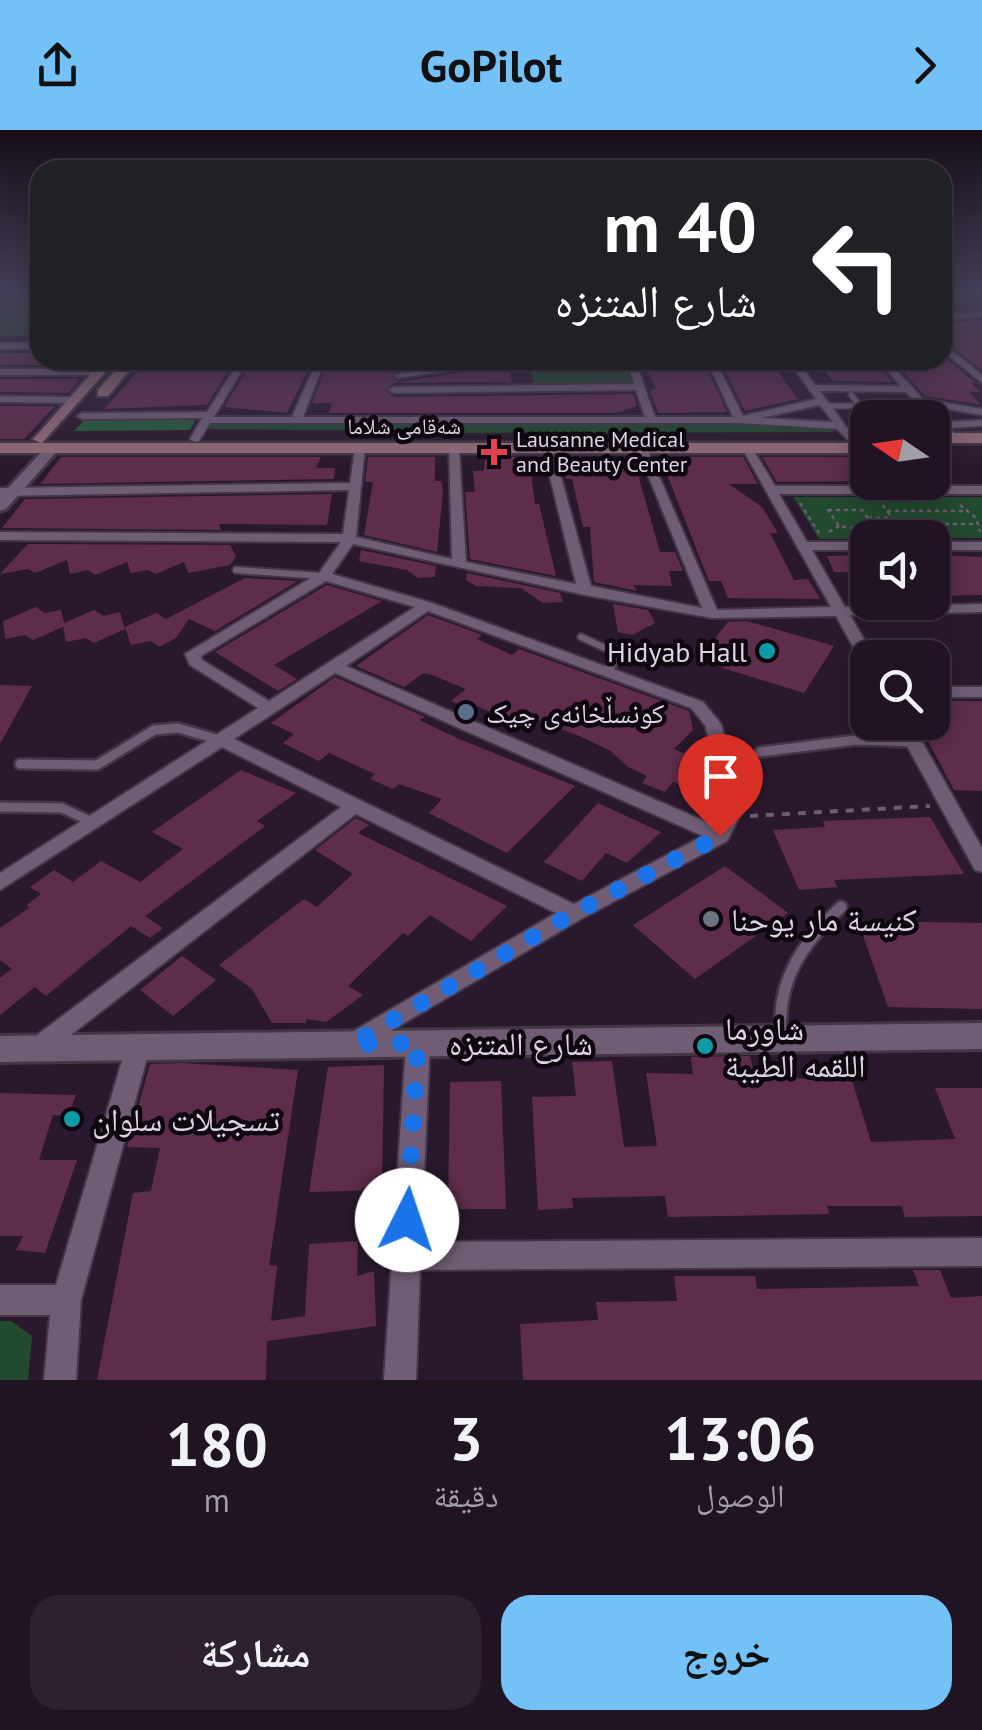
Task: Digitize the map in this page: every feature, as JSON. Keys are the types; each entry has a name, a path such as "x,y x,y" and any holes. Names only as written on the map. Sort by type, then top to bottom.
{"main road":[{"path":"55,438 82,416 123,370"},
{"path":"55,438 75,400 98,372"},
{"name":"شەقامی شلاما","path":"0,439 709,444 850,433"},
{"path":"950,437 982,438"},
{"name":"شەقامی شلاما","path":"0,448 55,438 360,448 452,444 642,448 674,444"},
{"name":"شەقامی شلاما","path":"709,444 850,448"},
{"path":"950,448 982,448"}],"street":[{"path":"952,353 982,380"},
{"path":"960,360 982,360"},
{"path":"196,439 238,370"},
{"path":"297,418 317,370"},
{"path":"384,418 399,370"},
{"path":"398,375 437,370"},
{"path":"519,370 525,387"},
{"path":"579,370 584,384"},
{"path":"600,370 606,384"},
{"path":"634,370 650,420"},
{"path":"716,370 740,420"},
{"path":"799,370 845,432"},
{"path":"891,370 919,400"},
{"path":"0,372 98,372"},
{"path":"394,390 638,387"},
{"path":"812,388 908,389"},
{"path":"0,399 75,400"},
{"path":"740,420 824,403"},
{"path":"950,406 982,412"},
{"path":"82,416 740,420 845,432"},
{"path":"455,418 452,444 459,565"},
{"path":"950,429 982,422"},
{"path":"0,506 7,492 55,438"},
{"path":"270,708 195,662 193,654 324,576 350,540 360,448"},
{"path":"548,448 585,590"},
{"path":"642,448 712,614"},
{"path":"747,448 858,640"},
{"path":"7,492 354,486"},
{"path":"771,490 850,490"},
{"path":"950,490 982,490"},
{"path":"0,536 334,536 459,565 712,614 982,608"},
{"path":"950,543 982,546"},
{"path":"803,546 850,546"},
{"path":"324,576 427,606 696,706 714,724 734,808 725,827 352,1044"},
{"path":"0,883 427,606"},
{"path":"334,666 725,827"},
{"path":"950,692 982,692"},
{"path":"220,740 574,913"},
{"path":"914,742 982,865"},
{"path":"37,1049 356,805"},
{"name":"شارع المتنزه","path":"0,1049 982,1036"},
{"path":"400,1380 418,1043"},
{"path":"60,1380 66,1300 138,1047"},
{"path":"405,1256 982,1252"},
{"path":"0,1300 66,1300"}],"lane":[{"path":"824,403 862,408 852,395"},
{"path":"236,570 324,576"},
{"path":"581,637 618,650 619,656 608,672"},
{"path":"20,764 96,765 154,730 178,728 220,740"},
{"path":"760,752 856,740 914,742"},
{"path":"0,807 62,808 92,822"},
{"path":"783,1041 777,1008 780,992 806,939 841,907"}],"path":[{"path":"878,500 892,518"},
{"path":"951,501 976,518 982,537"},
{"path":"850,528 844,528 828,510 858,508 868,518 892,518"},
{"path":"887,511 968,511"},
{"path":"928,511 935,520"},
{"path":"976,518 982,518"},
{"path":"950,524 979,524"},
{"path":"822,537 838,537"},
{"path":"725,827 948,805"}],"green space":[{"path":"530,370 628,370 632,384 534,384"},
{"path":"196,419 190,430 74,431 84,420"},
{"path":"444,420 442,431 207,429 212,422"},
{"path":"462,423 773,423 834,427 833,432 461,433"},
{"path":"793,497 982,497 982,538 950,538 950,520 850,520 850,539 819,539"},
{"path":"0,1321 11,1321 32,1336 28,1380 0,1380"}],"building":[{"path":"958,352 982,352 982,370"},
{"path":"0,353 30,353 30,365 0,365"},
{"path":"952,363 976,383 971,383 980,392 969,392 981,405 925,396 901,370 952,370"},
{"path":"139,370 229,370 207,405 104,409"},
{"path":"247,370 308,370 287,413 224,407"},
{"path":"324,370 408,370 390,373 399,382 477,370 510,370 512,382 394,383 385,391 394,397 633,394 637,406 616,413 329,413 332,403 312,403"},
{"path":"646,370 708,370 727,412 658,413 650,391 656,388"},
{"path":"724,370 777,370 798,399 745,411"},
{"path":"824,370 883,370 893,382 833,381"},
{"path":"0,379 80,379 68,393 0,392"},
{"path":"0,406 55,406 24,439 0,439"},
{"path":"61,457 321,457 316,468 335,468 334,479 40,484"},
{"path":"368,457 435,457 435,481 441,481 443,492 437,552 364,535 373,482 365,482"},
{"path":"485,457 529,457 535,504 539,504 556,576 470,559 465,492 475,492 473,471 484,471"},
{"path":"559,457 633,457 660,552 675,552 683,571 669,571 672,586 633,585 637,591 594,582 590,527 583,527 572,479 566,479"},
{"path":"660,457 743,457 758,484 729,484 762,507 778,533 770,533 794,580 808,579 820,599 728,598 721,581 709,581"},
{"path":"762,457 850,457 850,481 777,482"},
{"path":"332,494 327,525 219,524 221,530 2,528 25,499"},
{"path":"28,544 230,545 236,556 230,565 188,573 184,562 156,574 148,570 131,573 127,562 95,575 88,570 70,574 67,560 35,573 28,569 0,574"},
{"path":"361,550 436,566 435,577 418,578 407,570 359,561"},
{"path":"850,555 850,572 834,572 827,556"},
{"path":"950,556 982,557 982,595 950,596"},
{"path":"467,573 560,593 563,602 543,603 521,588 476,586 466,580"},
{"path":"245,578 298,581 215,631 189,619 176,638 159,647 151,641 131,645 125,627 156,613 166,619"},
{"path":"327,585 382,601 274,665 297,679 278,691 215,652"},
{"path":"613,604 648,610 655,623 632,635 618,632"},
{"path":"36,607 44,613 61,610 64,623 94,610 104,616 120,612 125,629 94,643 86,638 66,642 63,627 33,640 25,635 5,639 3,621"},
{"path":"428,615 482,635 477,639 512,655 519,649 689,711 693,730 674,749 712,766 692,790 673,782 665,792 642,783 647,776 628,767 611,751 579,736 535,719 526,727 474,705 469,709 451,701 466,689 432,675 423,673 404,687 356,666"},
{"name":"Hidyab Hall","path":"747,621 834,646 804,693 710,664 712,660 700,657 728,622"},
{"path":"335,677 425,717 419,720 457,738 575,786 507,853 429,813 442,799 399,784 393,789 370,779 375,774 329,753 319,761 283,743 294,734 271,723"},
{"path":"0,685 32,686 0,744"},
{"path":"950,701 982,701 982,791 954,790 928,740 950,740"},
{"path":"241,770 296,793 257,821 265,826 145,916 163,928 150,938 131,926 46,996 35,987 0,1015 0,978 12,969 0,960 0,928 29,908 27,905 41,894 30,887 54,870 73,882 101,861 140,882 183,849 152,832"},
{"path":"598,803 661,832 627,863 606,853 582,881 544,862"},
{"path":"930,817 964,874 834,880 837,887 799,890 773,830 825,827 823,821"},
{"path":"356,818 369,825 358,833 507,906 471,941 430,915 408,936 403,933 348,986 363,995 326,1022 306,1019 306,1023 272,1023 252,989 219,965 304,899 317,907 353,874 315,850"},
{"name":"كنيسة مار يوحنا","path":"725,866 788,913 695,979 633,925"},
{"path":"858,921 982,923 982,1009 888,1007"},
{"path":"182,956 216,980 173,1016 140,990"},
{"path":"750,1056 755,1077 852,1080 871,1142 955,1139 935,1088 982,1088 982,1216 905,1217 902,1206 827,1206 829,1214 668,1217 665,1196 572,1198 573,1208 538,1210 532,1097 576,1096 572,1062 612,1061 624,1147 657,1146 646,1073 693,1074 691,1057"},
{"path":"150,1064 298,1070 269,1265 277,1266 271,1321 305,1316 309,1244 358,1241 357,1276 374,1271 376,1326 267,1341 266,1380 97,1380 133,1193 151,1191 160,1148 127,1147"},
{"path":"384,1065 382,1190 309,1192 328,1067"},
{"path":"501,1081 506,1209 448,1209 450,1082"},
{"path":"0,1093 76,1095 68,1116 53,1115 39,1160 77,1160 45,1253 16,1250 23,1236 0,1236"},
{"path":"913,1270 940,1270 951,1298 982,1296 982,1380 523,1380 520,1324 598,1320 596,1302 677,1301 674,1276 755,1276 757,1289 919,1286"}],"place":[{"name":"Lausanne Medical and Beauty Center","path":"494,452"},
{"name":"Hidyab Hall","path":"767,651"},
{"name":"کونسڵخانەی چیک","path":"466,712"},
{"name":"كنيسة مار يوحنا","path":"711,919"},
{"name":"شاورما اللقمه الطيبة","path":"705,1046"},
{"name":"تسجيلات سلوان","path":"72,1119"}],"route":[{"path":"407,1220 418,1043 352,1044 574,913 720,836"}]}
